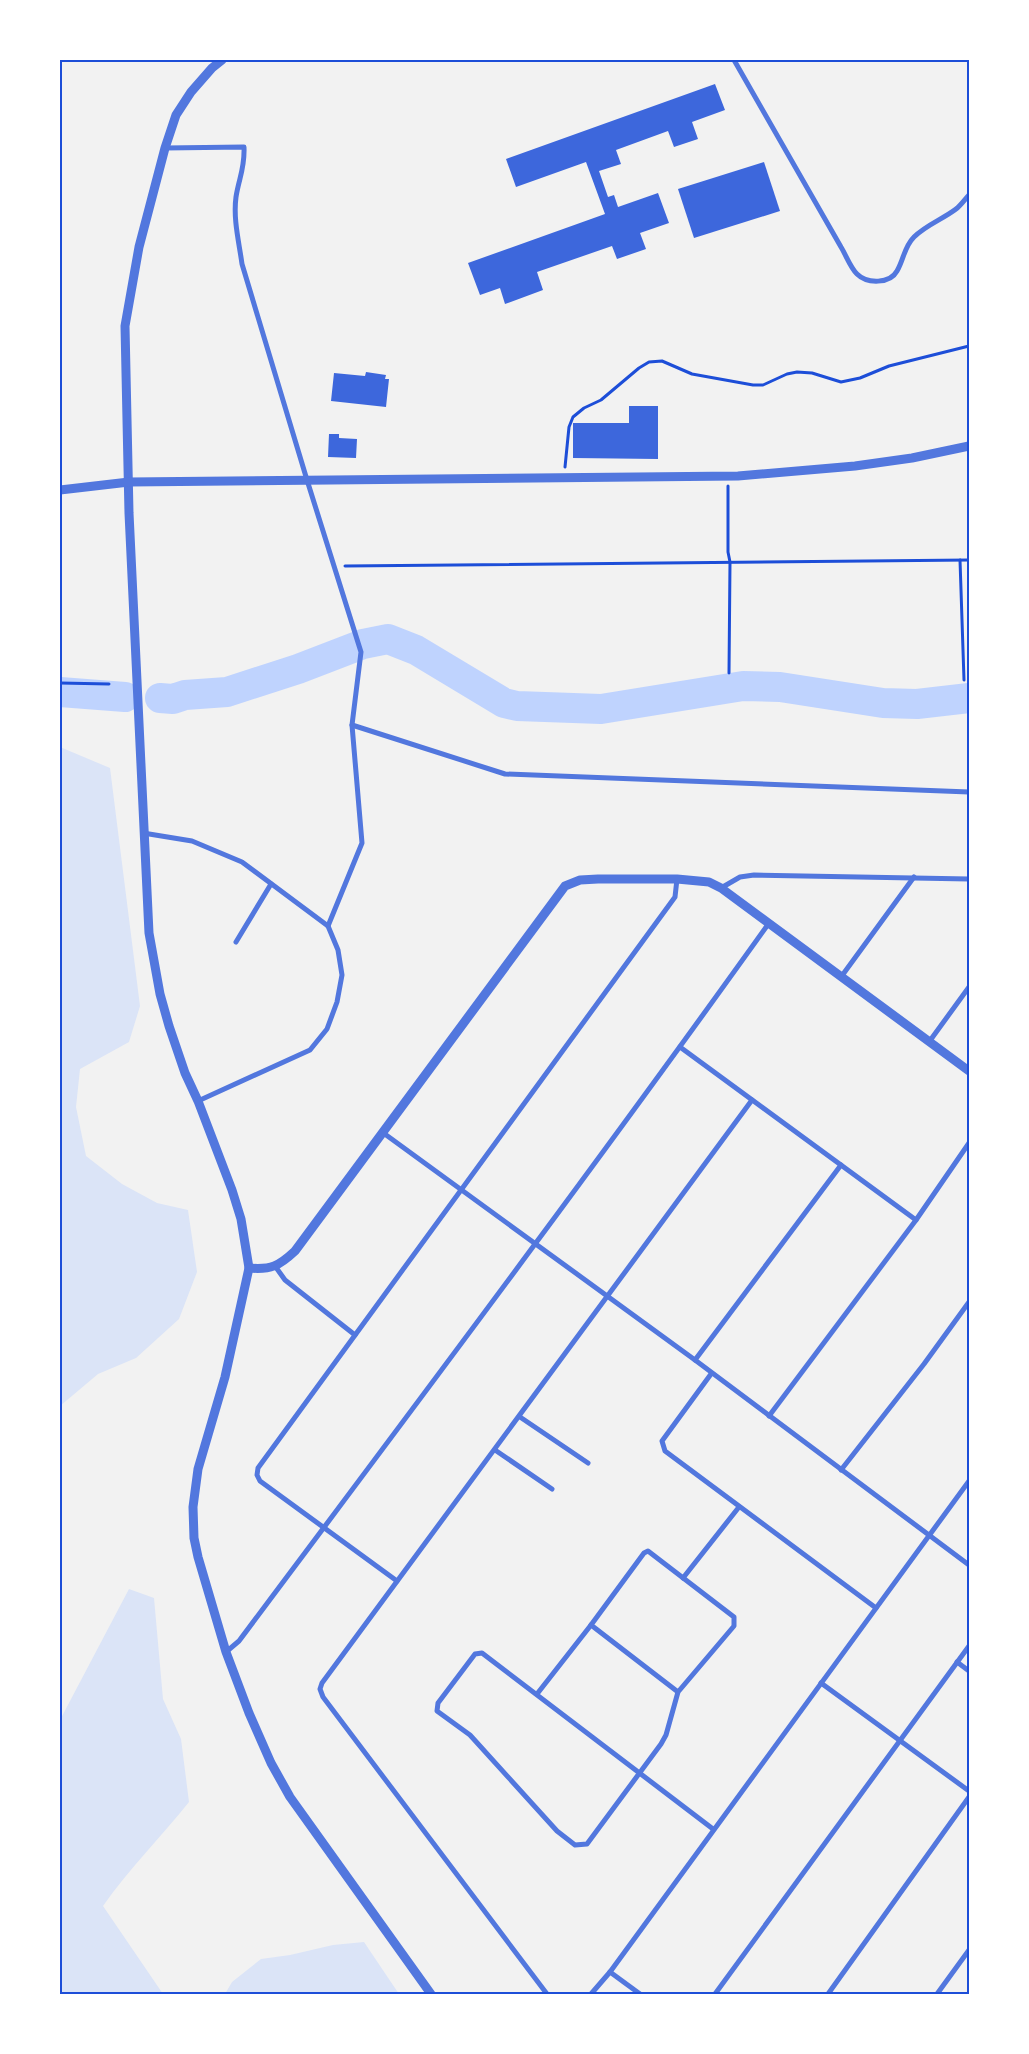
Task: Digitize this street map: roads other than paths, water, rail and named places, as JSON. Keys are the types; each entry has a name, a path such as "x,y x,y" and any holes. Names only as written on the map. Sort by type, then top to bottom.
{"street":[{"path":"222,60 212,68 191,92 176,115 165,148 139,247 125,326 129,512 140,703 143,833 149,933 160,994 185,1073 198,1101 241,1219 249,1268 225,1377 198,1469 193,1507 194,1538 226,1652 267,1754 290,1797 431,1994"},
{"path":"734,60 841,247 857,274 863,278 885,281 893,276 898,270 904,250 915,235 957,209 969,195"},
{"path":"165,148 244,147 244,164 236,205 241,254 307,480 358,635 361,652 352,725 362,843 328,926"},
{"path":"60,490 129,482 728,476 855,466 912,458 969,446"},
{"path":"352,725 505,774 969,792"},
{"path":"143,833 192,841 242,862 328,926 338,950 342,976 337,1002 327,1029 310,1050 198,1101"},
{"path":"721,888 740,877 754,875 969,879"},
{"path":"841,977 914,877"},
{"path":"249,1268 266,1270 275,1266 295,1251 565,886 580,880 677,879 708,882 721,888 969,1071"},
{"path":"396,1581 260,1480 257,1475 258,1468 674,897 677,879"},
{"path":"236,942 271,884"},
{"path":"226,1652 239,1641 324,1527 680,1047 768,923"},
{"path":"929,1042 969,987"},
{"path":"680,1047 916,1220"},
{"path":"547,1994 323,1697 320,1690 322,1683 396,1581 520,1417 752,1100"},
{"path":"382,1132 695,1360 711,1374 969,1565"},
{"path":"769,1416 916,1220 969,1143"},
{"path":"695,1360 841,1165"},
{"path":"275,1266 285,1280 355,1335"},
{"path":"841,1470 924,1364 969,1302"},
{"path":"711,1374 662,1441 664,1451 876,1608"},
{"path":"520,1417 588,1463"},
{"path":"495,1450 552,1489"},
{"path":"591,1994 610,1972 969,1481"},
{"path":"683,1578 738,1507"},
{"path":"536,1694 644,1553 652,1552 734,1617 734,1626 678,1692 666,1735 640,1773 587,1844 575,1845 557,1831 470,1736 437,1711 438,1703 475,1654 482,1653 640,1773 713,1829"},
{"path":"590,1625 678,1692"},
{"path":"715,1994 969,1646"},
{"path":"957,1662 969,1671"},
{"path":"821,1683 969,1791"},
{"path":"828,1994 969,1797"},
{"path":"938,1994 969,1950"},
{"path":"610,1972 640,1994"}],"waterway":[{"path":"160,698 173,699 185,695 227,692 298,669 363,644 388,639 416,650 504,703 517,706 601,709 743,686 780,687 883,703 917,704 969,698"},
{"path":"60,692 125,697"}]}
